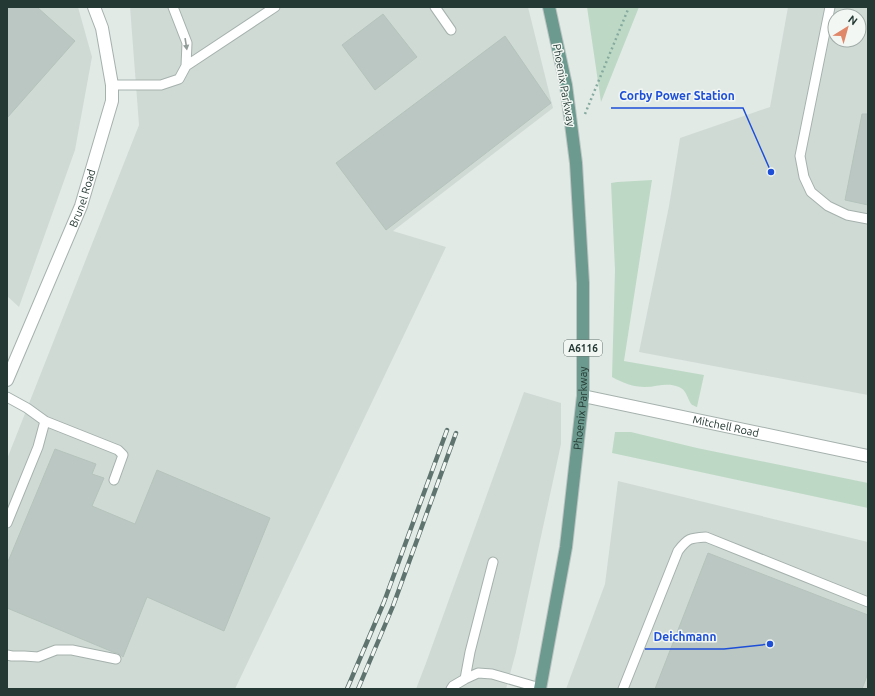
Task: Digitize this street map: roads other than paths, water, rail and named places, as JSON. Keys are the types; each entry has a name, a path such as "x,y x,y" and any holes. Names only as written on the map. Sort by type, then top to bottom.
{"main road":[{"name":"Phoenix Parkway","path":"540,688 566,547 583,396 583,283 576,163 566,85 549,7"}],"street":[{"name":"Brunel Road","path":"7,380 81,206 112,101 112,85 102,28 94,7"},
{"name":"Mitchell Road","path":"583,396 868,456"}],"lane":[{"path":"173,7 187,43 186,66"},
{"path":"112,85 161,85 178,79 186,66 275,7"},
{"path":"435,7 451,30"},
{"path":"830,7 800,156 804,177 811,192 828,206 847,215 868,219"},
{"path":"7,397 27,408 45,421 118,450 123,455 114,480"},
{"path":"7,523 38,447 45,421"},
{"path":"623,689 678,552 685,542 693,538 706,537 868,602"},
{"path":"465,679 492,562"},
{"path":"7,655 38,658 56,650 72,650 116,660"},
{"path":"451,689 453,686 478,673 492,674 540,688"}],"railway":[{"path":"347,689 384,602 447,430"},
{"path":"358,689 393,606 456,433"}],"place":[{"name":"Corby Power Station","path":"771,172"},
{"name":"Deichmann","path":"770,644"}]}
